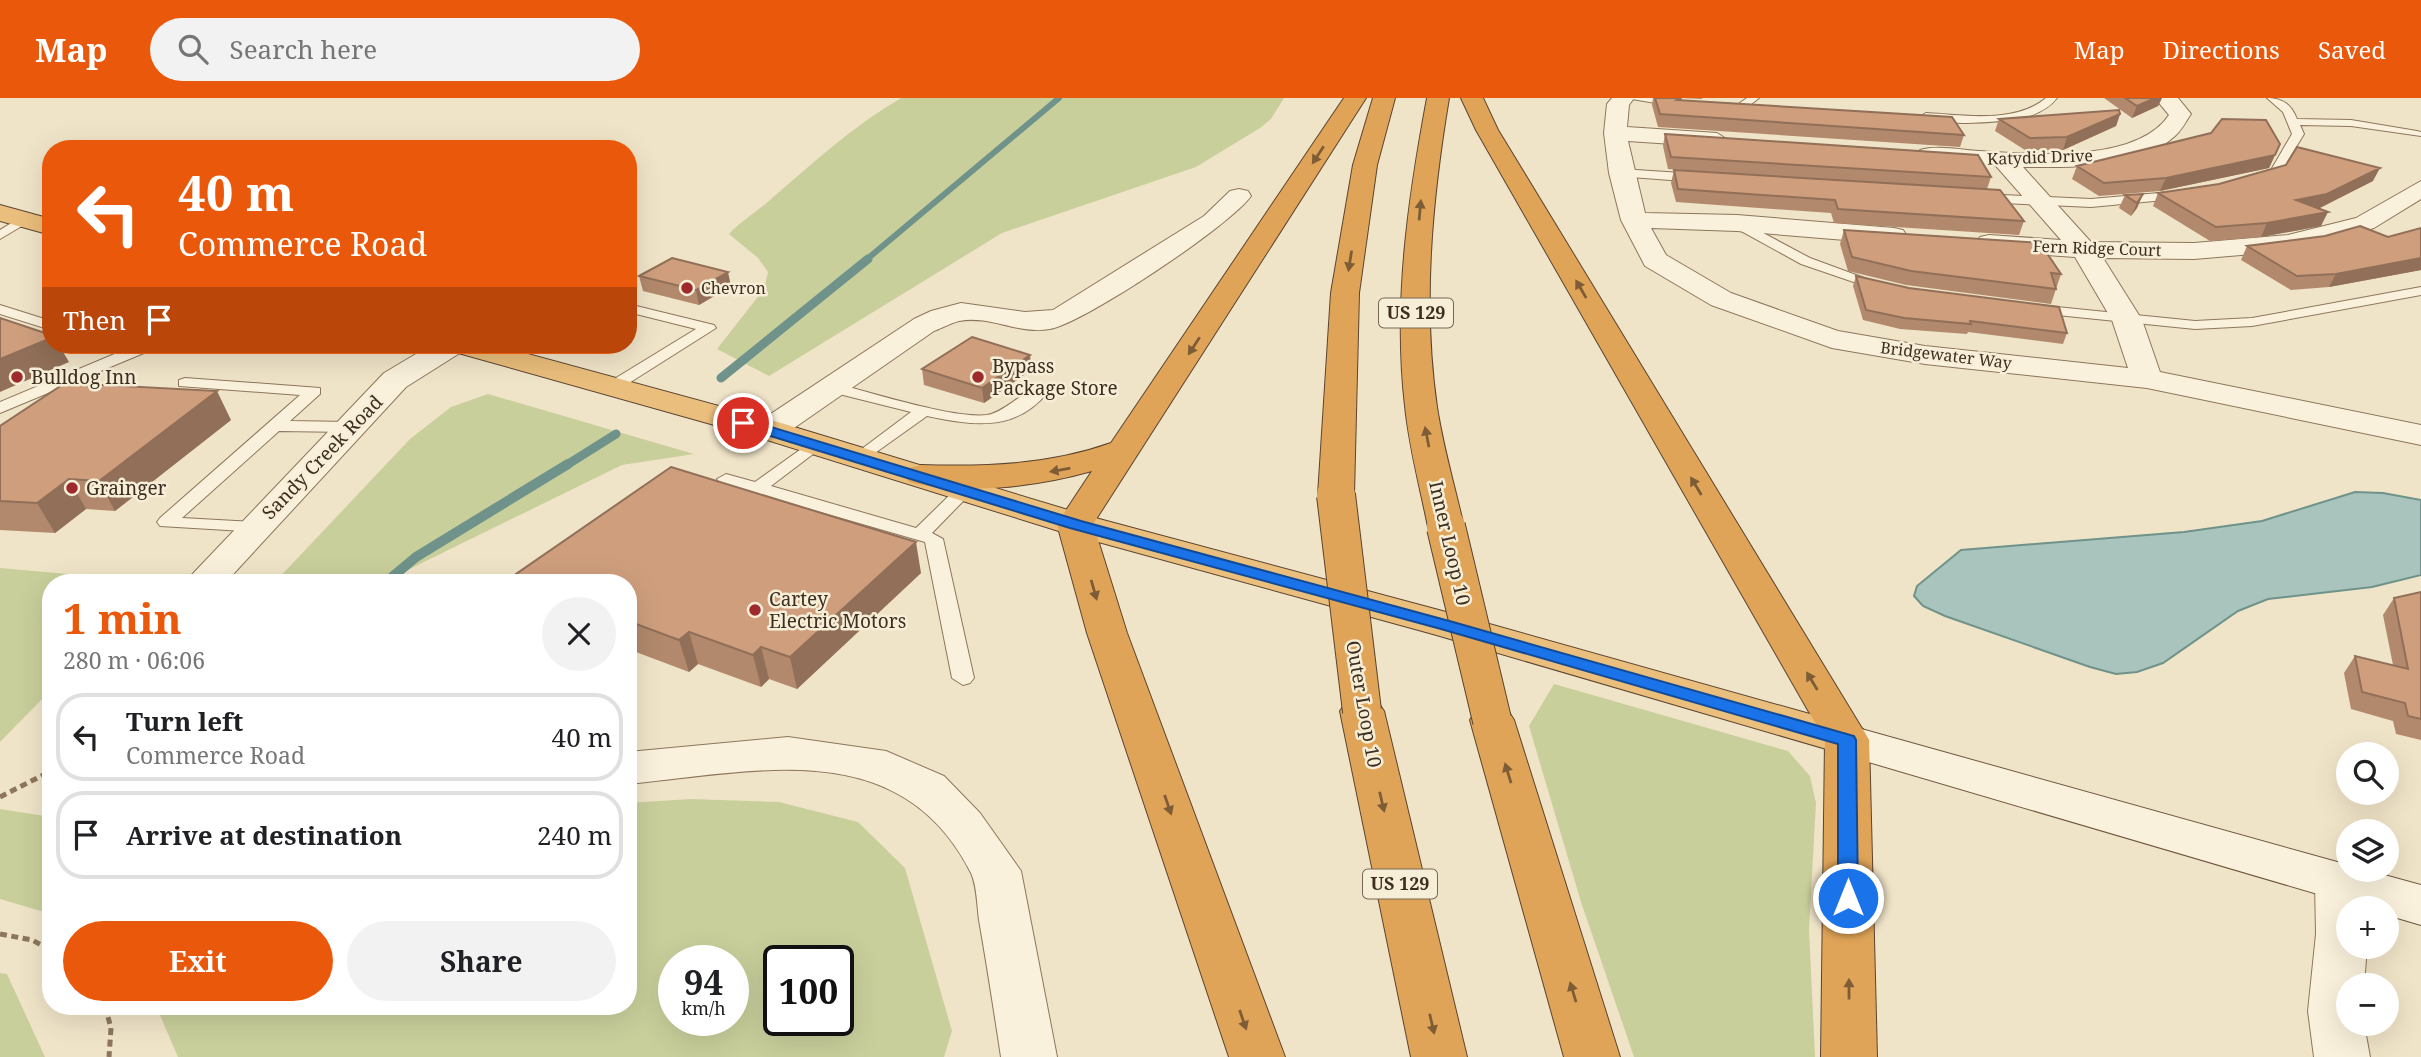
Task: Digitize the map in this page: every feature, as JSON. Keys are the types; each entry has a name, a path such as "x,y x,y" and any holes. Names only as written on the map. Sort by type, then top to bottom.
{"highway":[{"path":"1257,1057 1107,633 1076,524 1355,98"},
{"name":"Outer Loop 10","path":"1384,98 1365,165 1345,293 1336,495 1362,711 1439,1057"},
{"name":"Inner Loop 10","path":"1438,98 1423,181 1414,277 1421,406 1446,527 1492,720 1592,1057"},
{"path":"1472,98 1493,140 1847,740 1849,1057"},
{"path":"0,212 42,224"},
{"path":"497,354 769,430 1076,524 1447,625 1847,740"},
{"path":"921,475 985,478 1030,475 1091,463 1125,450"}],"street":[{"name":"Bridgewater Way","path":"1623,98 1618,104 1615,133 1621,173 1634,220 1655,260 1710,292 1832,339 1925,355 2147,379 2421,435"},
{"name":"Katydid Drive","path":"1909,153 2004,160 2078,159 2130,150 2165,134 2180,114 2166,98"},
{"path":"1615,133 1746,142"},
{"path":"2004,160 2084,250 2127,320 2147,379"},
{"name":"Fern Ridge Court","path":"1971,242 2084,250 2194,251 2288,243 2365,223 2421,188"},
{"path":"769,430 924,325 943,316 962,312 1039,323 1063,316 1213,221 1239,196"},
{"path":"1634,220 1737,223 1916,237"},
{"name":"Sandy Creek Road","path":"211,574 404,373 446,354"},
{"path":"1847,740 2421,905"},
{"path":"637,767 788,753 870,762 928,788 963,825 996,872 1029,1057"},
{"path":"2340,883 2342,934 2335,1010 2342,1057"}],"lane":[{"path":"1631,98 1693,105"},
{"path":"1754,98 1735,107 1768,108"},
{"path":"1917,116 2003,118 2036,111 2052,98"},
{"path":"2238,183 2275,172 2298,134 2288,110 2272,98"},
{"path":"2293,122 2351,123 2417,134"},
{"path":"2351,123 2368,132"},
{"path":"1621,173 1710,179"},
{"path":"1967,197 2040,201 2139,201 2200,192"},
{"path":"0,235 26,220"},
{"path":"1737,223 1772,246 1825,272 1892,289"},
{"path":"2022,307 2195,325 2252,322 2421,291"},
{"path":"0,309 42,323"},
{"path":"612,387 709,328 637,310"},
{"path":"0,408 126,354"},
{"path":"185,383 314,391 166,522 254,528"},
{"path":"833,388 977,421 997,421 1039,393"},
{"path":"861,458 924,410"},
{"path":"273,426 349,428"},
{"path":"757,489 815,444"},
{"path":"726,479 934,539 963,678"},
{"path":"919,535 966,489"}],"path":[{"path":"0,797 42,776"},
{"path":"0,934 32,940 42,945"},
{"path":"107,1015 110,1028 109,1057"}],"green space":[{"path":"901,98 1284,98 1271,119 1260,128 1196,167 1002,233 769,376 717,349 764,289 768,272 758,258 729,234 850,133"},
{"path":"488,394 694,454 622,465 399,574 282,574 410,439 451,407"},
{"path":"0,568 68,574 42,574 42,699 0,742"},
{"path":"1554,684 1788,751 1810,776 1816,803 1809,930 1815,1057 1634,1057 1581,902 1529,726"},
{"path":"691,799 779,802 858,822 905,868 952,1031 944,1057 178,1057 160,1015 637,1015 637,802"},
{"path":"0,809 42,816 42,911 0,899"},
{"path":"0,973 7,974 45,1057 0,1057"}],"water":[{"path":"2355,492 2383,493 2421,500 2421,575 2372,587 2268,599 2238,611 2163,663 2137,672 2116,674 2090,667 1945,616 1923,606 1914,596 1917,586 1961,550 2184,532 2262,521"}],"building":[{"path":"1655,98 1952,117 1964,135 1660,114"},
{"path":"2125,98 2155,98 2137,106"},
{"path":"2119,110 2120,114 2067,137 2030,138 1999,119"},
{"path":"2222,119 2266,120 2280,144 2275,155 2166,178 2104,183 2077,166 2211,133"},
{"path":"1665,134 1978,155 1991,177 1671,157"},
{"path":"2297,147 2380,168 2327,194 2296,200 2328,212 2267,223 2216,227 2158,193 2219,184 2286,165"},
{"path":"1674,170 2000,190 2024,221 1838,209 1835,200 1678,189"},
{"path":"2143,194 2137,203 2125,195"},
{"path":"2360,226 2388,237 2421,228 2421,258 2336,274 2297,276 2247,246 2325,236"},
{"path":"1844,230 2040,243 2061,274 2051,273 2056,289 1911,271 1852,257"},
{"path":"672,258 728,272 696,290 639,276"},
{"path":"1856,276 1909,288 2059,307 2067,333 1970,321 1971,324 1904,318 1866,310"},
{"path":"0,318 42,332 42,342 0,359"},
{"path":"972,337 1030,355 982,388 922,369"},
{"path":"65,383 217,391 99,481 69,479 37,503 0,501 0,426"},
{"name":"Cartey Electric Motors","path":"671,467 916,542 790,657 761,647 753,655 689,632 679,640 637,624 637,574 516,574"},
{"path":"2421,592 2421,719 2408,716 2405,703 2362,692 2355,656 2408,669 2394,598"}],"waterway":[{"path":"866,260 1059,98"},
{"path":"721,378 868,259"},
{"path":"565,466 616,434"},
{"path":"396,574 416,557 568,464"}],"place":[{"name":"Chevron","path":"687,288"},
{"name":"Bulldog Inn","path":"17,377"},
{"name":"Bypass Package Store","path":"978,377"},
{"name":"Grainger","path":"72,488"},
{"name":"Cartey Electric Motors","path":"755,610"}],"route":[{"path":"743,423 1076,524 1447,625 1847,740 1848,898"}]}
